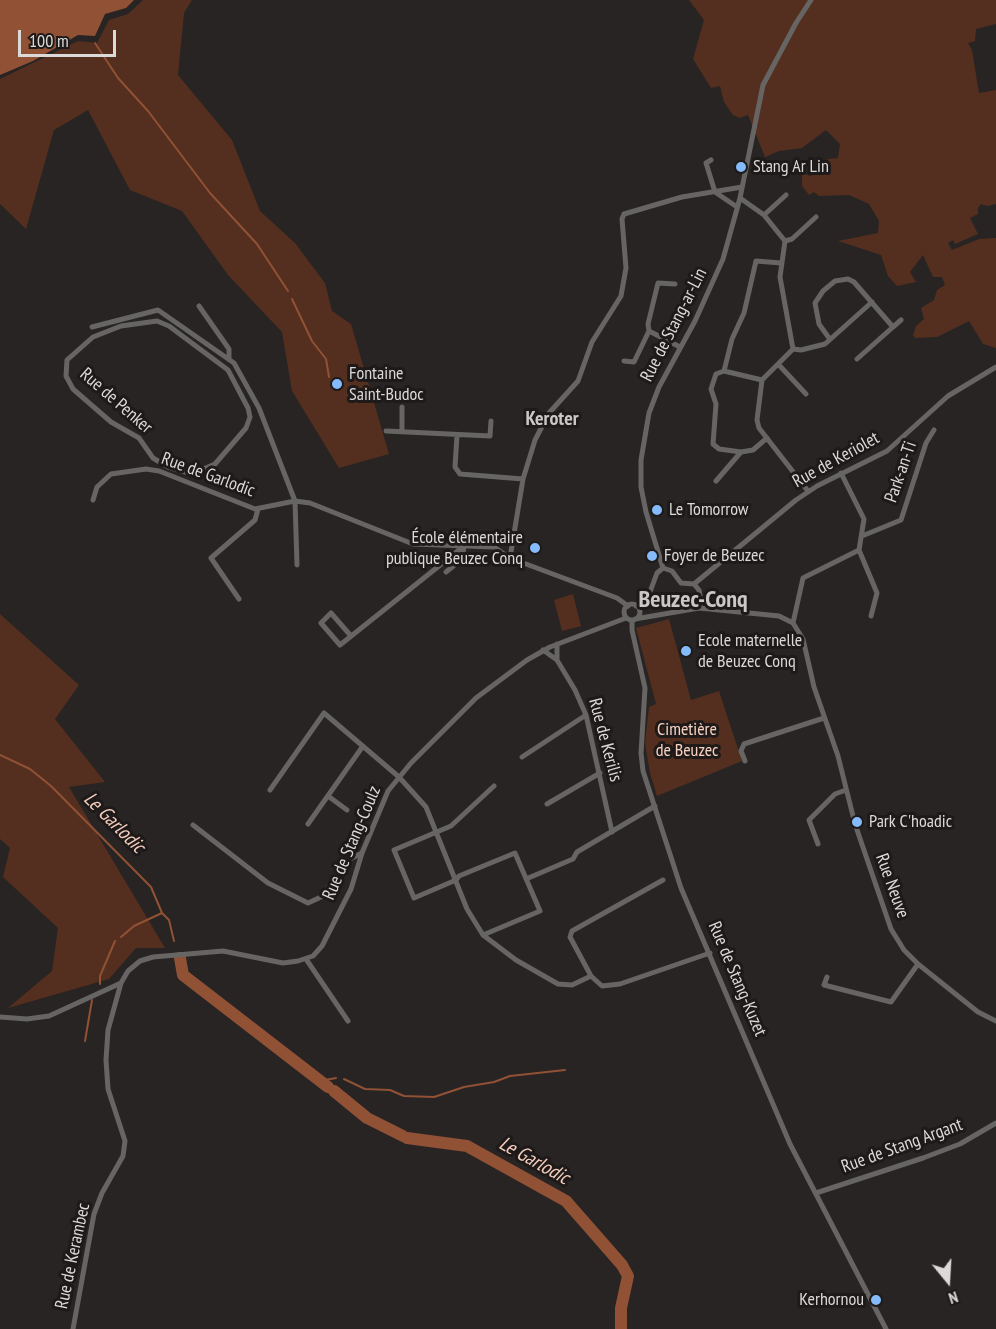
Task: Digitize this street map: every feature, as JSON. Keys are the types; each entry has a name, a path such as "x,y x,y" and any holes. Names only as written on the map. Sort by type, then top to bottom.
{"street":[{"name":"Rue de Stang-ar-Lin","path":"663,568 643,502 641,460 653,401 712,286 740,198 764,85 796,22 811,0"},
{"path":"711,160 706,163 715,192 737,207"},
{"path":"510,558 523,479 542,424 557,403 578,381 592,342 617,306 624,286 626,268 622,219 624,214 682,197 742,187"},
{"path":"764,215 786,195"},
{"path":"740,198 764,215 785,241 780,277 793,349"},
{"path":"785,241 792,239 816,217"},
{"path":"724,371 732,339 744,313 756,261 781,263"},
{"path":"829,338 816,315 815,303 823,291 835,281 848,279 854,282 894,327"},
{"path":"624,361 634,362 649,331 648,324 658,283 675,284"},
{"path":"793,349 801,350 825,344 829,338 872,302"},
{"path":"199,306 229,350 230,359 258,408 295,501 297,565"},
{"path":"92,327 158,310 201,343 230,359"},
{"path":"858,359 901,320"},
{"name":"Rue de Penker","path":"157,321 169,326 228,370 244,397 250,417 246,428 214,464 192,474 168,467 153,458 140,438 111,422 73,389 64,368 74,352 101,333 121,326 157,321"},
{"path":"649,331 680,347"},
{"path":"793,349 762,380 757,425 808,491"},
{"path":"778,364 806,394"},
{"name":"Rue de Keriolet","path":"694,584 808,491 887,451 948,396 996,367"},
{"path":"762,380 724,371 716,374 711,389 716,404 713,444 719,449 741,452 753,450 767,438"},
{"path":"402,407 402,431"},
{"path":"386,430 490,436 491,422"},
{"name":"Park-an-Ti","path":"862,536 901,519 926,443 934,430"},
{"path":"457,435 455,467 459,474 523,479"},
{"path":"716,481 741,452"},
{"name":"Rue de Garlodic","path":"93,500 93,492 103,479 111,474 127,471 159,471 240,505 258,508 295,501 329,509 413,544 494,547 510,558 617,598 628,606"},
{"path":"841,473 862,513 862,536 859,550 877,593 871,616"},
{"path":"192,474 193,485"},
{"path":"239,599 211,558 255,520 258,508"},
{"path":"446,572 462,559 464,546"},
{"path":"351,636 331,613 321,623 340,645 387,610 464,546"},
{"path":"636,606 640,611 631,619 624,611 628,606 636,606 647,600 657,573 663,568 672,571 681,583 694,584 699,590 702,601 699,608 780,616 794,623 803,578 859,550"},
{"name":"Rue de Stang-Coulz","path":"306,958 313,956 322,946 351,889 362,853 388,791 476,698 543,651 557,644 631,619 699,608"},
{"name":"Rue de Stang-Kuzet","path":"631,619 645,688 641,753 643,771 681,888 784,1130 886,1329"},
{"name":"Rue Neuve","path":"794,623 803,639 814,687 855,824 891,929 904,950 918,964 978,1012 996,1021"},
{"path":"556,660 557,644"},
{"name":"Rue de Kerilis","path":"543,651 556,660 575,690 586,715 612,831"},
{"path":"270,790 324,713 399,777 426,807 438,832 467,909 483,935 516,960 558,984 572,985 591,976"},
{"path":"522,757 586,715"},
{"path":"745,761 741,751 744,744 824,718"},
{"path":"308,824 363,746"},
{"path":"547,804 600,773"},
{"path":"483,935 540,911 515,853 414,898 394,850 451,826 494,786"},
{"path":"818,844 808,820 835,794 846,790"},
{"path":"328,796 347,810"},
{"path":"526,879 573,859 577,852 655,806"},
{"path":"193,825 268,883 308,903 321,897 350,859 362,853"},
{"path":"663,880 572,930 570,937 591,976 602,986 620,984 710,953"},
{"path":"0,1017 27,1019 49,1016 121,982 128,971 140,961 153,957 223,951 283,963 306,958 348,1021"},
{"path":"827,977 824,985 891,1002 918,964"},
{"name":"Rue de Kerambec","path":"73,1329 94,1214 102,1193 123,1156 125,1141 108,1089 106,1059 108,1030 121,982"},
{"name":"Rue de Stang Argant","path":"816,1193 951,1147 996,1123"}],"green space":[{"path":"143,0 192,0 184,13 178,75 232,140 260,211 295,243 325,283 332,311 351,324 389,454 339,468 292,391 282,332 228,275 182,211 130,190 88,110 54,130 26,229 0,204 0,79 78,41 97,43 109,20 128,14"},
{"path":"689,0 996,0 996,24 976,29 975,41 968,43 972,50 979,93 996,90 996,204 987,206 981,204 978,214 970,218 978,234 955,244 953,240 948,243 952,250 979,239 996,238 996,348 983,344 969,321 937,337 915,338 913,335 916,326 924,319 921,308 934,300 937,290 945,285 942,277 933,277 923,255 910,272 916,282 897,286 888,276 881,255 838,241 878,233 879,221 869,204 849,195 819,196 814,192 809,195 802,186 802,173 811,176 828,159 838,158 840,144 826,130 802,148 779,151 765,157 748,115 740,118 733,115 724,102 720,86 711,88 693,59 704,20"},
{"path":"573,594 581,626 562,631 554,600"},
{"path":"0,614 79,685 55,719 105,782 69,787 165,948 136,948 109,979 8,1008 52,971 58,928 3,877 10,848 0,839"},
{"name":"Cimetière de Beuzec","path":"669,619 691,700 719,691 742,761 657,796 645,743 649,707 656,704 636,628"}],"shaded area":[{"path":"0,0 134,0 126,8 105,14 95,36 78,35 33,61 0,75"}],"waterway":[{"path":"95,43 118,78 148,111 210,193 257,244 288,291"},
{"path":"292,299 312,341 326,359 329,377"},
{"name":"Le Garlodic","path":"0,755 30,769 51,786 151,887 162,913 169,920 174,941"},
{"path":"121,937 134,926 162,913"},
{"path":"100,984 100,976 115,941"},
{"name":"Le Garlodic","path":"180,958 183,975 328,1087"},
{"path":"85,1041 92,1000"},
{"path":"344,1079 365,1089 390,1090 404,1096 434,1097 510,1076 565,1070"},
{"path":"320,1081 336,1078"},
{"name":"Le Garlodic","path":"334,1091 367,1118 403,1136"},
{"name":"Le Garlodic","path":"407,1138 467,1146 566,1201 622,1265 628,1276 621,1308 621,1329"},
{"name":"Le Garlodic","path":"616,1329 620,1325"}],"place":[{"name":"Stang Ar Lin","path":"741,167"},
{"name":"Fontaine Saint-Budoc","path":"337,384"},
{"name":"Le Tomorrow","path":"657,510"},
{"name":"École élémentaire publique Beuzec Conq","path":"535,548"},
{"name":"Foyer de Beuzec","path":"652,556"},
{"name":"Ecole maternelle de Beuzec Conq","path":"686,651"},
{"name":"Park C'hoadic","path":"857,822"},
{"name":"Kerhornou","path":"876,1300"}],"district":[{"name":"Keroter","path":"552,419"},
{"name":"Beuzec-Conq","path":"693,600"}]}
